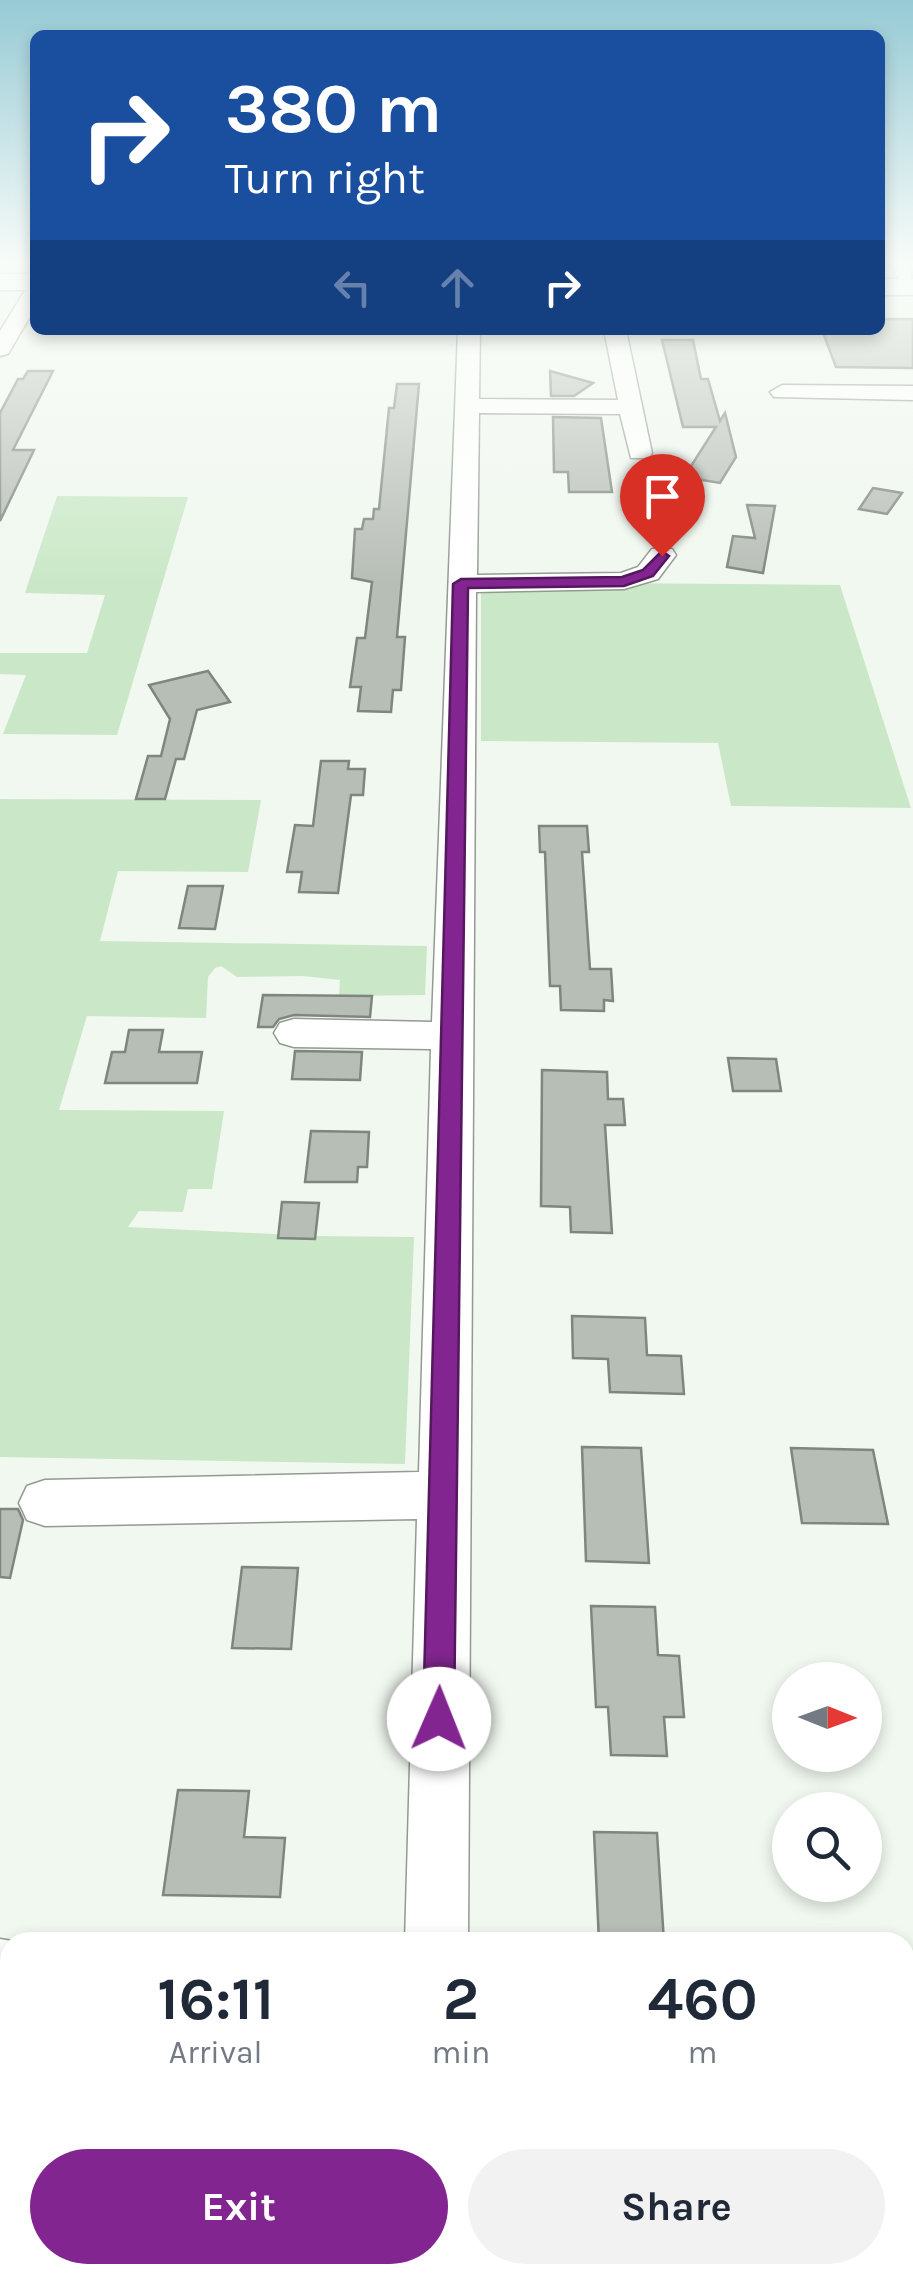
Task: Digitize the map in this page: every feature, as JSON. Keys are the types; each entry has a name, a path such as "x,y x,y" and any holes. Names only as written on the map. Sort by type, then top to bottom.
{"street":[{"path":"436,1932 467,370"},
{"path":"623,370 640,453"},
{"path":"782,392 913,393"},
{"path":"465,406 630,408"},
{"path":"461,584 624,581 648,573 662,556"},
{"path":"294,1033 451,1036"},
{"path":"45,1503 442,1495"}],"green space":[{"path":"57,496 188,497 117,735 3,734 26,675 0,674 0,653 87,653 105,595 25,593"},
{"path":"481,582 840,585 911,808 731,806 718,743 481,741"},
{"path":"0,799 261,800 248,872 118,871 100,941 427,946 425,995 339,996 340,980 237,977 221,966 208,977 206,1018 87,1016 59,1110 224,1111 212,1189 188,1189 183,1212 139,1211 128,1227 414,1237 405,1464 0,1457"}],"building":[{"path":"669,370 699,370 701,379 708,379 720,421 725,413 736,457 720,483 684,477 716,427 683,427"},
{"path":"28,371 53,371 13,450 34,450 0,521 0,413 18,379 23,379"},
{"path":"550,371 593,383 574,396 551,396"},
{"path":"397,384 419,384 397,637 405,637 401,690 393,690 391,712 358,711 361,687 350,687 357,638 365,638 372,582 352,578 355,529 362,529 364,519 373,519 374,509 379,509 389,408 394,408"},
{"path":"553,417 601,418 612,492 569,492 568,472 554,472"},
{"path":"873,488 902,493 887,514 859,509"},
{"path":"747,505 775,506 763,573 727,567 733,536 755,538"},
{"path":"208,671 230,702 197,710 184,759 176,759 165,799 136,799 148,756 161,756 170,719 149,685"},
{"path":"321,761 349,761 348,769 365,769 363,795 351,795 338,893 299,892 302,872 287,872 295,825 313,826"},
{"path":"539,826 587,826 589,852 582,852 590,969 611,969 613,1001 604,1000 604,1011 561,1010 560,986 550,986 545,852 540,852"},
{"path":"188,886 223,886 215,929 179,928"},
{"path":"263,995 372,996 370,1017 294,1015 279,1019 273,1027 258,1027"},
{"path":"129,1030 163,1030 159,1052 202,1052 197,1083 105,1083 112,1052 125,1052"},
{"path":"295,1051 362,1052 360,1080 292,1079"},
{"path":"728,1058 776,1059 781,1091 733,1091"},
{"path":"542,1070 607,1072 608,1099 623,1099 625,1125 605,1125 612,1233 571,1232 570,1207 541,1206"},
{"path":"311,1131 369,1132 367,1167 358,1167 357,1182 305,1182"},
{"path":"282,1202 319,1203 315,1239 278,1238"},
{"path":"572,1316 645,1318 647,1355 681,1356 684,1394 610,1392 608,1359 573,1358"},
{"path":"582,1447 641,1448 649,1563 586,1561"},
{"path":"791,1448 873,1450 888,1524 802,1523"},
{"path":"0,1509 18,1509 23,1520 10,1578 0,1577"},
{"path":"242,1567 298,1568 291,1649 232,1648"},
{"path":"591,1606 655,1607 658,1655 679,1656 684,1717 664,1717 667,1756 611,1755 608,1707 596,1707"},
{"path":"178,1790 249,1791 244,1837 285,1838 280,1897 163,1895"},
{"path":"594,1832 657,1833 663,1932 599,1932"}],"route":[{"path":"439,1719 461,584 624,581 648,573 662,556"}]}
